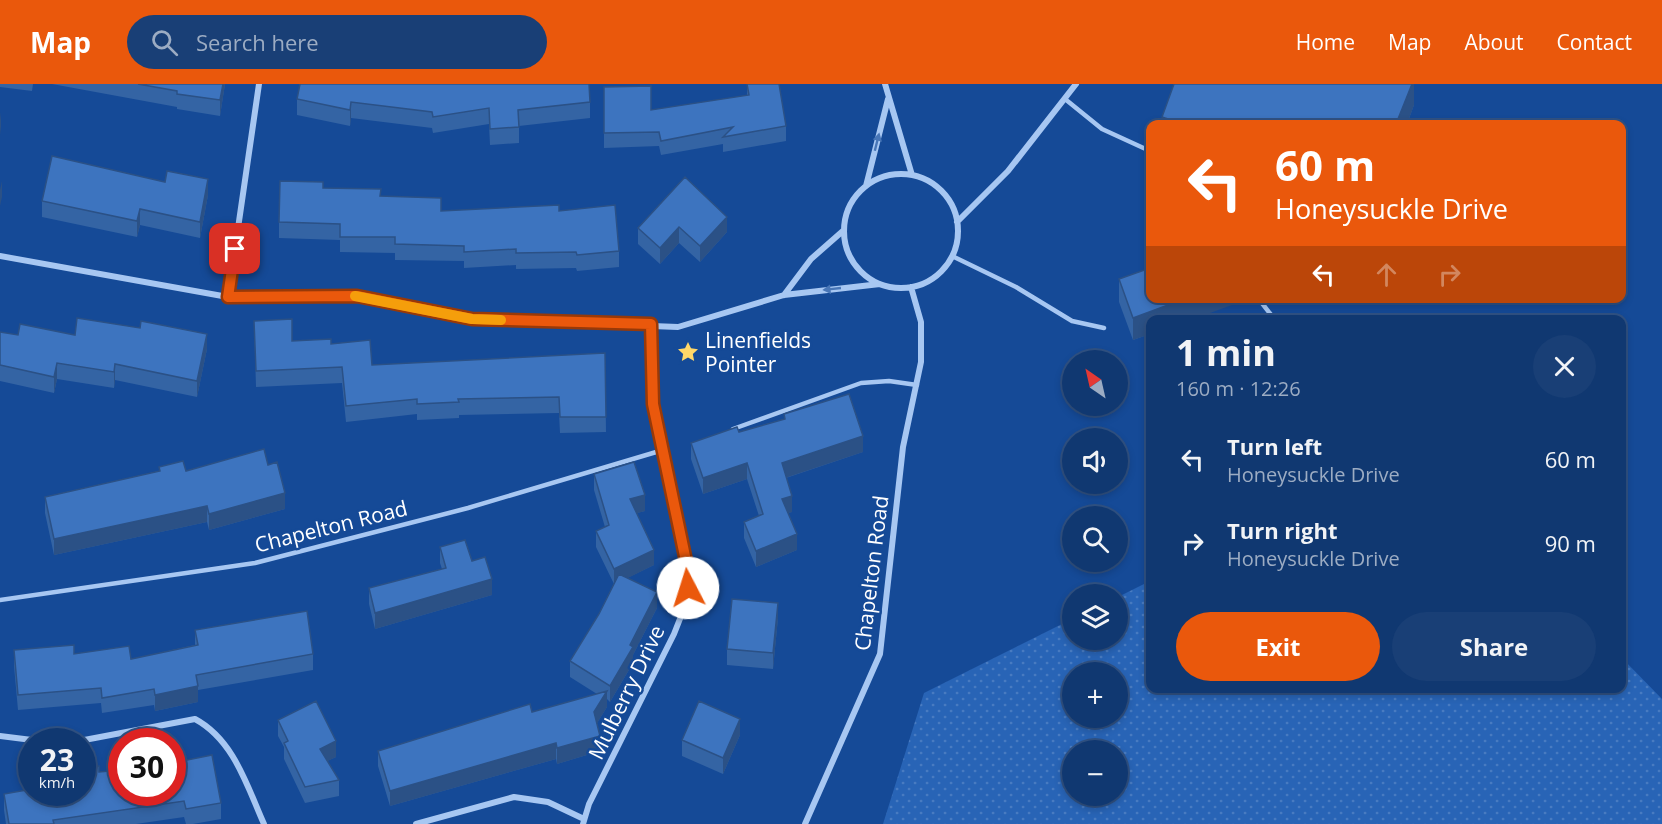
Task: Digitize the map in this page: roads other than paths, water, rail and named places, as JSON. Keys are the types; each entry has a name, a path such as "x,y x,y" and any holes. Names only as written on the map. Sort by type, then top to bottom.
{"street":[{"path":"228,297 259,84"},
{"path":"885,84 912,174"},
{"path":"957,222 1008,171 1076,84"},
{"path":"866,186 888,98"},
{"path":"0,256 228,297 357,296 472,319 651,324 678,327 784,295 880,284 896,287 911,286 928,281 942,270 952,256 957,240 957,222 952,205 942,191 912,174 896,174 880,178 866,186 854,198 847,213 844,230 846,247 854,262 866,275 880,284"},
{"path":"784,295 811,259 844,230"},
{"name":"Chapelton Road","path":"805,824 880,654 903,447 921,362 921,322 911,286"},
{"name":"Mulberry Drive","path":"584,821 674,634 687,602 686,561 653,404 651,324"},
{"path":"96,738 195,719 220,737 230,749 264,824"},
{"path":"0,736 18,738"},
{"path":"416,824 514,797 548,802 584,821"}],"lane":[{"path":"1065,99 1102,129 1146,149"},
{"path":"952,256 1016,287 1072,321 1104,328"},
{"path":"1262,303 1271,315"},
{"path":"730,430 861,383 889,381 917,385"},
{"name":"Chapelton Road","path":"0,600 255,563 468,508 663,450"}],"place":[{"name":"Linenfields Pointer","path":"688,352"}]}
